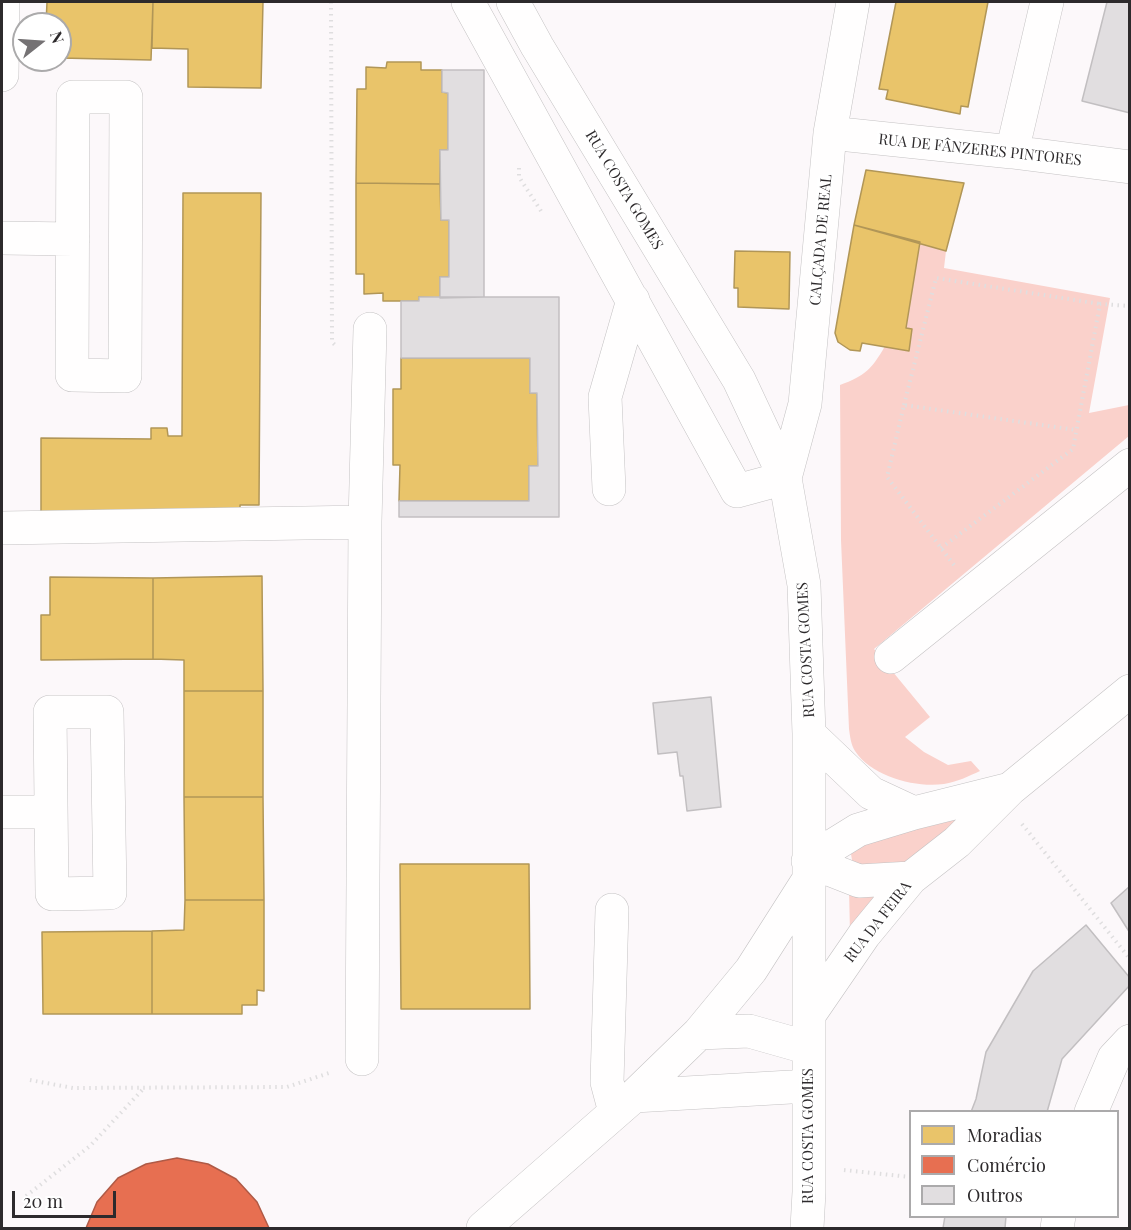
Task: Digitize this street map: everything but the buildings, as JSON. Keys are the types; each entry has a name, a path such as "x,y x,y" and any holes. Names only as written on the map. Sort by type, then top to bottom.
{"street":[{"path":"2,75 3,2"},
{"path":"468,2 737,491 785,478"},
{"name":"RUA COSTA GOMES","path":"513,2 543,57 739,380 785,478 804,585 809,734 809,1192 807,1228"},
{"name":"CALÇADA DE REAL","path":"785,478 805,404 830,134 853,2"},
{"path":"1012,152 1047,2"},
{"path":"74,97 126,98 124,376 72,375 73,239 74,97"},
{"name":"RUA DE FÂNZERES PINTORES","path":"830,134 1012,152 1130,167"},
{"path":"2,238 73,239"},
{"path":"609,489 605,397 633,300"},
{"path":"362,1059 365,522 370,329"},
{"path":"891,657 1130,465"},
{"path":"2,528 365,522"},
{"name":"RUA DA FEIRA","path":"809,1015 864,936 911,878 1013,802 1130,691"},
{"path":"50,712 107,712 110,893 52,894 51,813 50,712"},
{"path":"809,734 871,793 914,813"},
{"name":"RUA DA FEIRA","path":"809,870 858,830 914,813 1013,802"},
{"path":"2,812 51,813"},
{"path":"483,1228 625,1104 699,1033 751,970 809,870 859,881 911,878"},
{"path":"612,910 607,1082 625,1104"},
{"path":"699,1033 749,1031 808,1048"},
{"path":"1092,1110 1114,1058 1130,1041"},
{"path":"625,1104 808,1086"}],"path":[{"path":"331,2 332,342 368,372"},
{"path":"974,590 887,477 936,278 1130,306"},
{"path":"941,548 1073,449 1100,303"},
{"path":"904,405 1076,430"},
{"path":"1013,802 1130,959"},
{"path":"30,1080 73,1088 287,1087 322,1076 362,1059"},
{"path":"26,1196 90,1146 144,1088"},
{"path":"844,1170 909,1177"}],"shaded area":[{"path":"920,242 946,251 944,268 1110,298 1089,413 1129,405 1129,436 874,649 930,717 905,737 924,752 948,765 971,761 980,771 954,782 933,785 908,782 883,774 863,760 853,746 849,729 841,540 840,385 867,371 885,346 909,351 912,329 906,328"},
{"path":"964,810 924,860 892,870 853,866 851,854 856,846"},
{"path":"849,889 882,894 850,933"}]}
